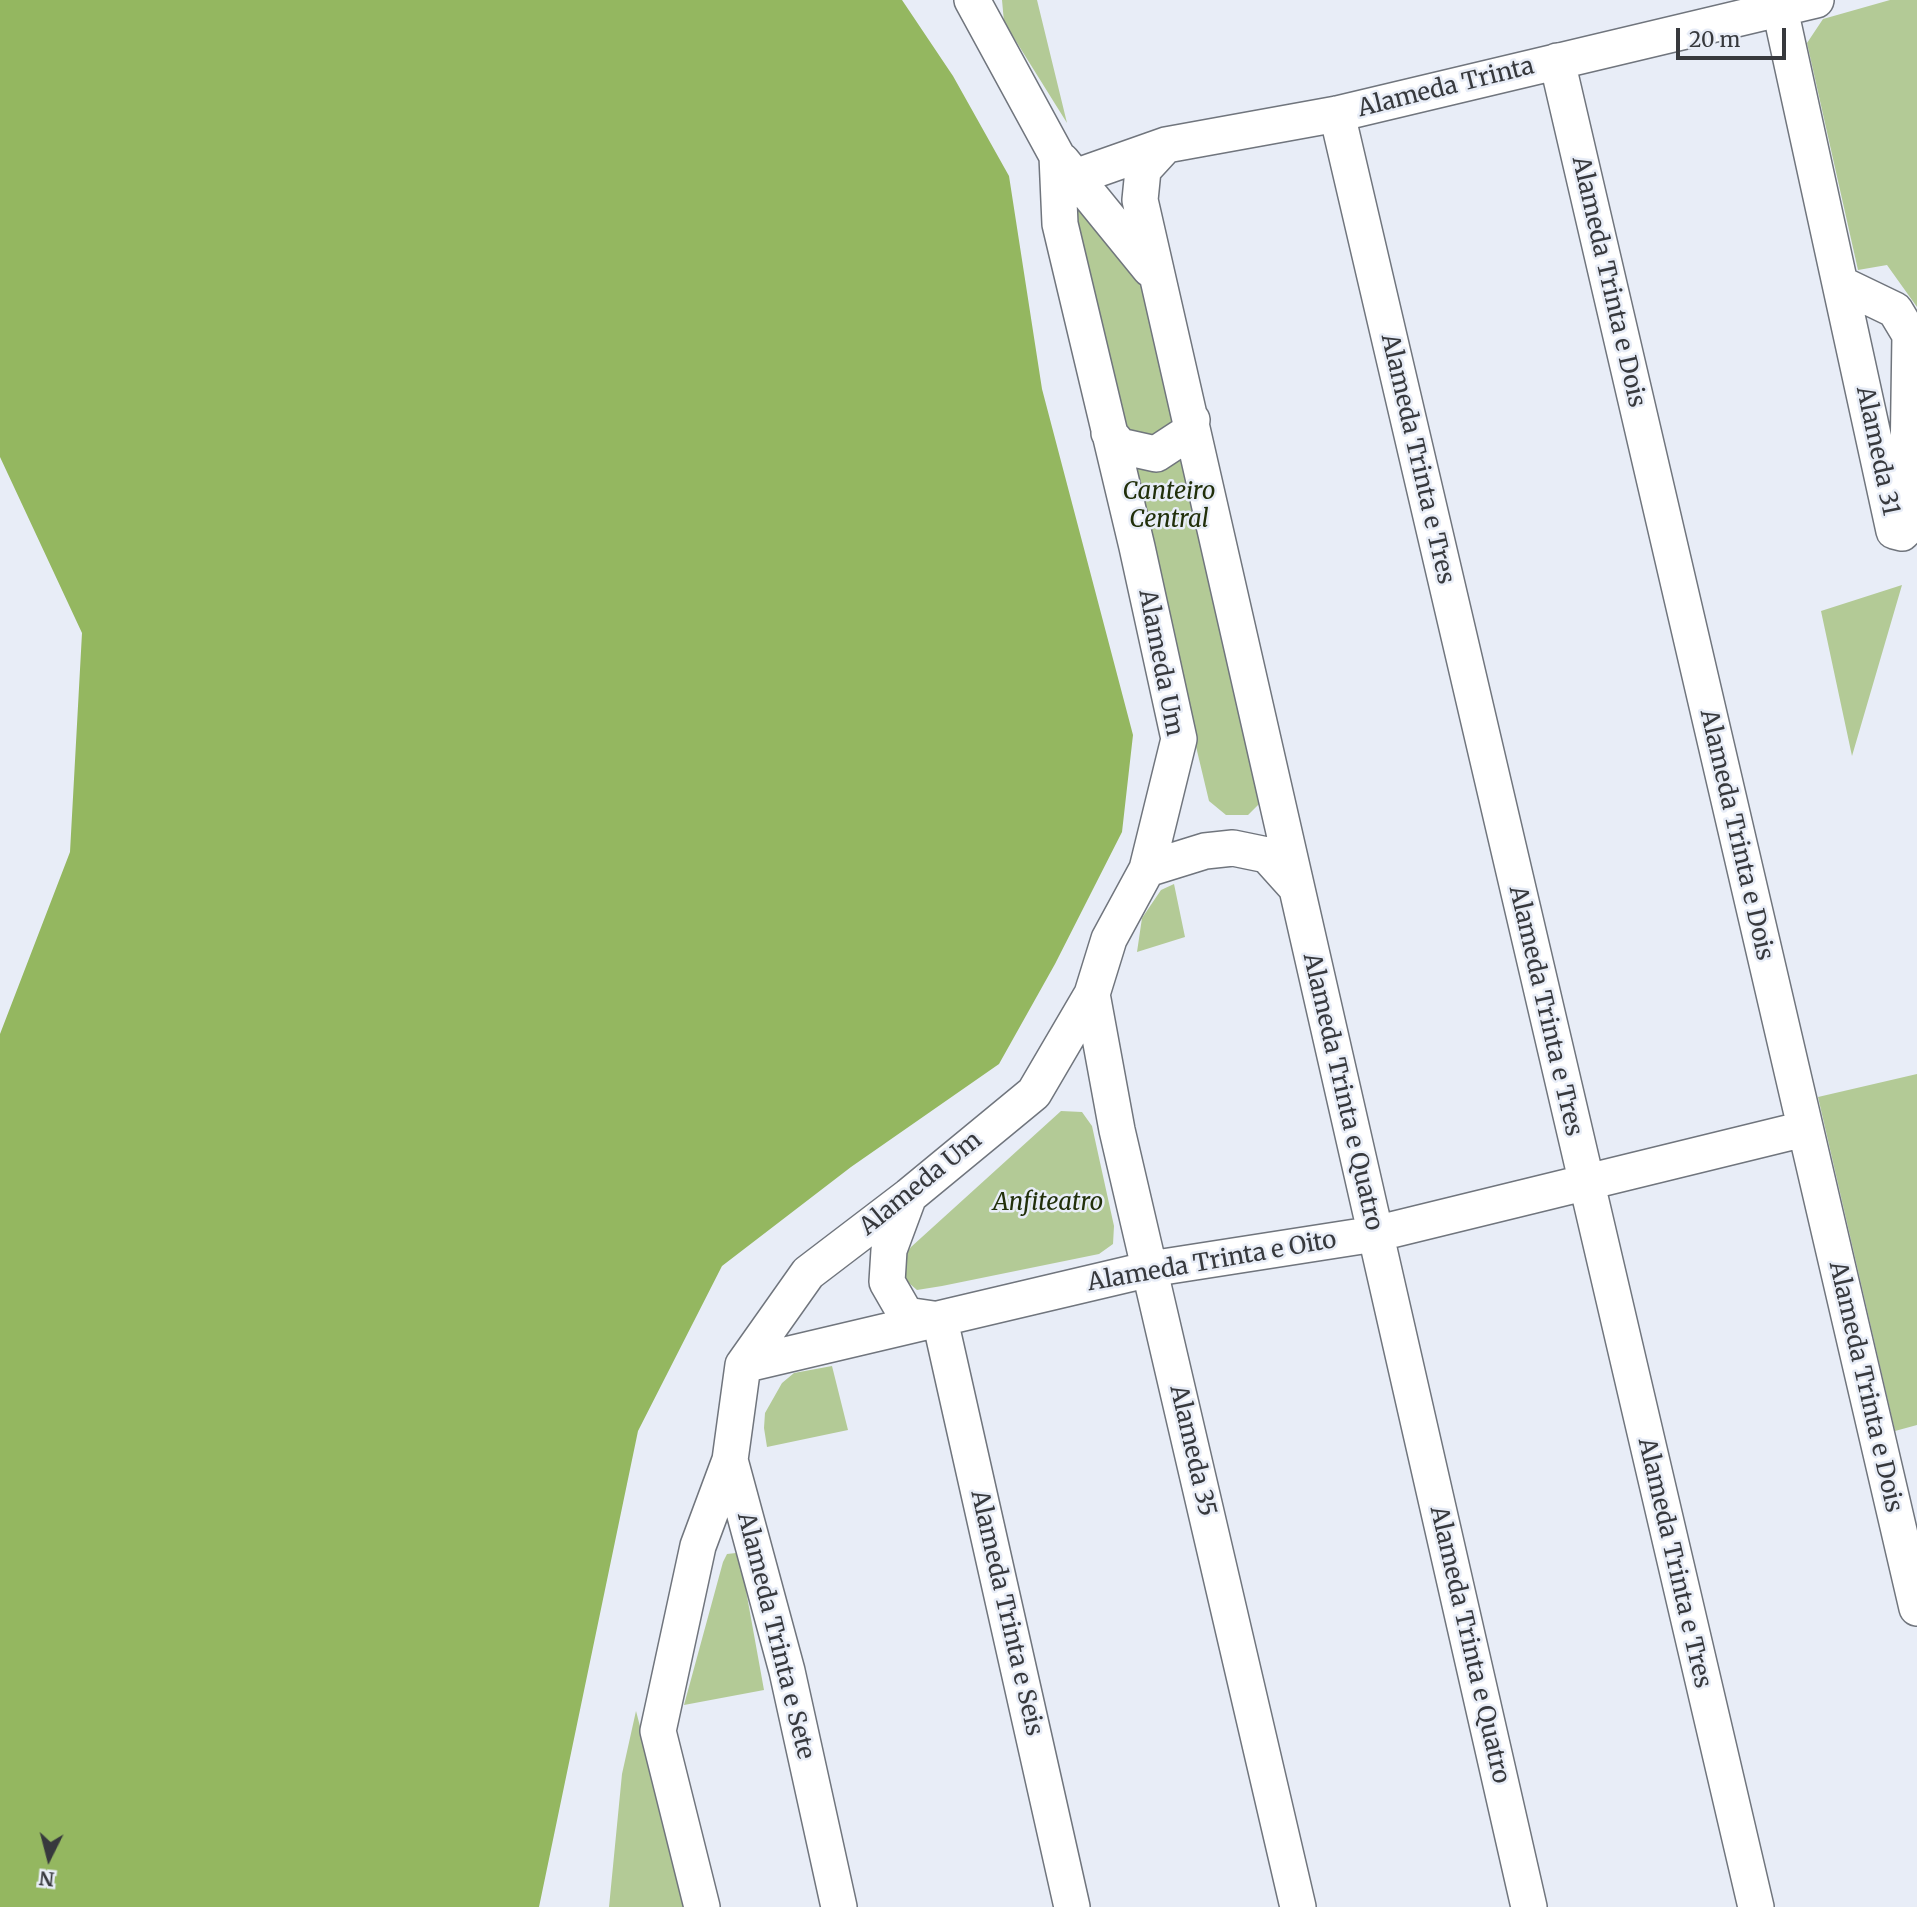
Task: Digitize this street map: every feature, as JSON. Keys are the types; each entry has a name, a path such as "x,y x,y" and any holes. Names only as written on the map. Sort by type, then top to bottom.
{"street":[{"name":"Alameda Um","path":"743,1365 807,1273 909,1196 1034,1093 1092,994 1109,939 1147,869 1179,738 1059,224 1067,166 972,0"},
{"name":"Alameda Trinta","path":"1067,166 1337,114 1815,0"},
{"path":"1780,9 1841,284"},
{"name":"Alameda Trinta e Dois","path":"1557,61 1917,1608"},
{"name":"Alameda Trinta e Tres","path":"1337,114 1584,1182 1756,1907"},
{"name":"Alameda Trinta e Quatro","path":"1166,145 1143,170 1140,200 1529,1907"},
{"name":"Alameda Trinta e Quatro","path":"1067,166 1156,277"},
{"name":"Alameda 31","path":"1841,284 1895,310 1910,335 1907,373 1908,528 1902,533 1894,531 1841,284"},
{"path":"1109,433 1120,446 1156,454 1188,433 1192,420"},
{"path":"1147,869 1205,851 1233,848 1267,855 1294,885"},
{"name":"Alameda 35","path":"1092,994 1117,1130 1298,1907"},
{"name":"Alameda Trinta e Oito","path":"743,1365 1150,1269 1375,1234 1804,1129"},
{"path":"909,1196 889,1250 887,1282 906,1315 940,1320"},
{"name":"Alameda Trinta e Seis","path":"940,1320 1072,1907"},
{"name":"Alameda Trinta e Sete","path":"743,1365 730,1460 787,1671 839,1907"},
{"path":"702,1907 658,1731 698,1546 730,1460"}],"green space":[{"path":"0,0 902,0 953,76 1009,176 1042,389 1133,735 1122,832 1055,964 999,1064 851,1167 722,1266 638,1431 539,1907 0,1907 0,1034 70,852 82,633 0,457"},
{"path":"1002,0 1037,0 1067,123 1004,22"},
{"path":"1890,0 1917,0 1917,307 1887,265 1858,270 1807,43 1823,19"},
{"name":"Canteiro Central","path":"1077,202 1144,271 1174,420 1164,432 1149,439 1132,432 1118,421 1070,222"},
{"name":"Canteiro Central","path":"1187,451 1262,801 1248,815 1226,815 1209,801 1129,466"},
{"path":"1902,585 1852,756 1821,611"},
{"path":"1174,884 1185,937 1137,952 1142,918 1161,890"},
{"path":"1917,1074 1917,1425 1895,1431 1818,1097"},
{"name":"Anfiteatro","path":"1061,1111 1082,1112 1092,1126 1114,1226 1113,1244 1099,1254 942,1286 917,1290 903,1278 900,1263 911,1247"},
{"path":"832,1366 848,1430 767,1447 765,1413 782,1383 794,1373"},
{"path":"736,1553 741,1563 764,1690 684,1705 723,1562 727,1554"},
{"path":"636,1711 684,1907 609,1907 622,1774"}]}
